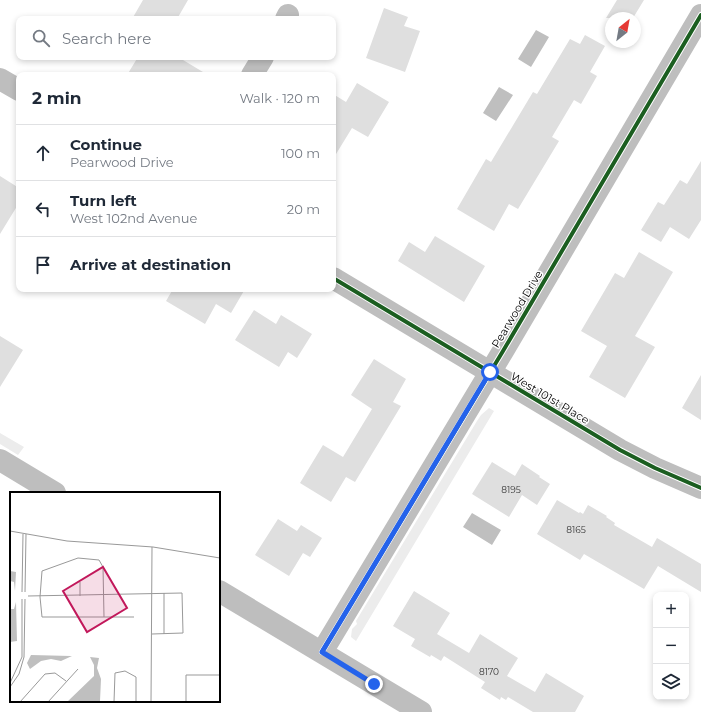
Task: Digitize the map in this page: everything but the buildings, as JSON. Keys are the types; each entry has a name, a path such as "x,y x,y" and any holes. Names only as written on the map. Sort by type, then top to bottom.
{"street":[{"name":"Pearwood Drive","path":"322,652 490,372 701,14"},
{"path":"254,72 261,60"},
{"path":"0,79 16,88"},
{"name":"West 101st Place","path":"336,280 620,450 701,488"},
{"path":"0,460 53,492"},
{"path":"220,592 421,712"}],"shaded area":[{"path":"536,30 549,37 531,67 518,59"},
{"path":"499,87 513,95 496,121 483,113"},
{"path":"489,408 494,411 356,641 351,637 352,629 357,624 356,621 477,421"},
{"path":"0,433 24,447 18,455 0,444"},
{"path":"472,513 501,530 492,545 463,527"}],"cycle path":[{"path":"322,652 503,351 701,15"},
{"path":"336,280 620,450 655,468 701,488"}],"route":[{"path":"374,684 322,652 490,372"}]}
